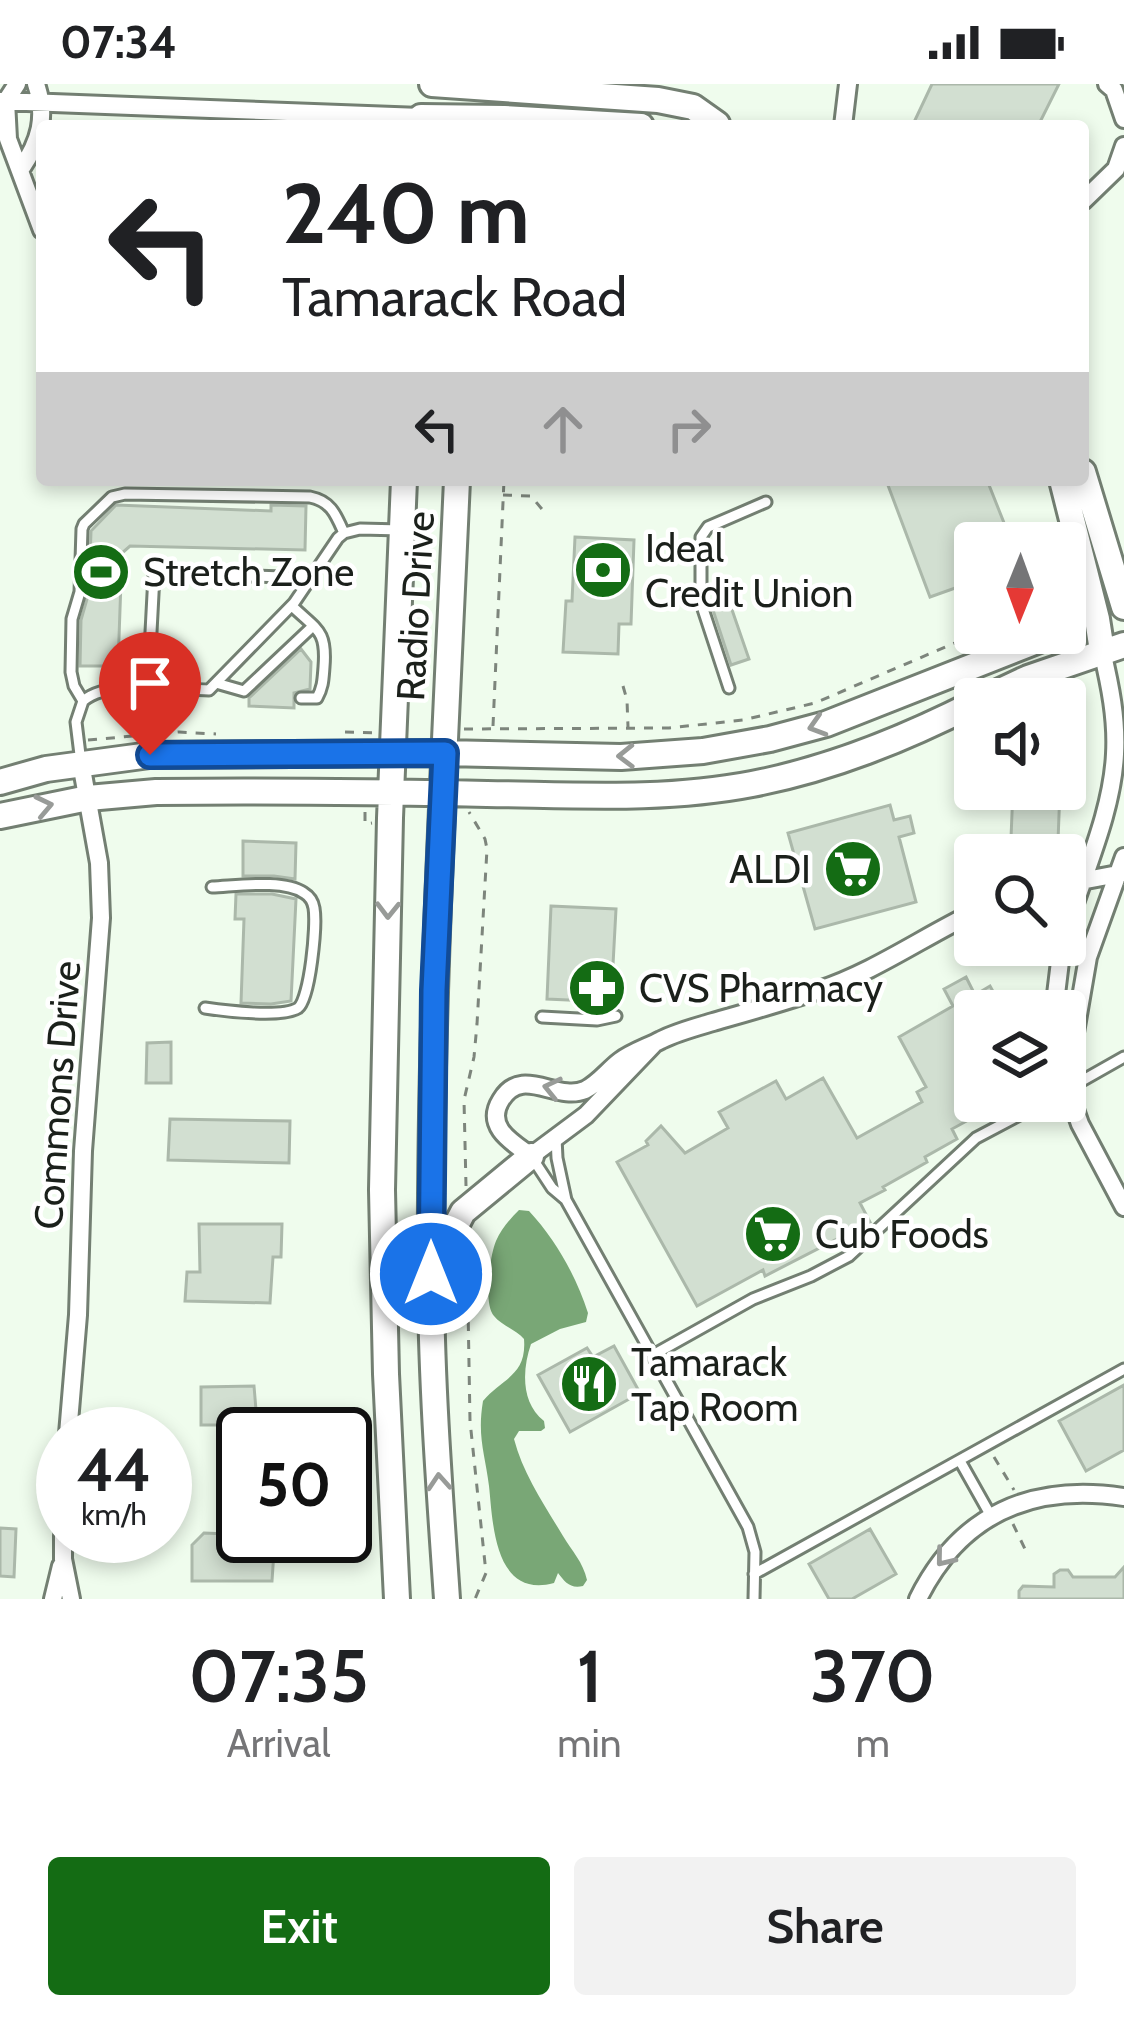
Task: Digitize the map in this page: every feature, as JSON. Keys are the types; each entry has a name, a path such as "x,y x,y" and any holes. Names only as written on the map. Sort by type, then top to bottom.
{"street":[{"path":"17,84 3,101 8,139 36,216"},
{"path":"421,120 422,84"},
{"path":"432,84 658,100 693,107 713,120"},
{"path":"844,120 848,84"},
{"path":"1107,84 1124,118"},
{"path":"474,120 475,86"},
{"path":"3,101 39,93 407,120"},
{"path":"21,169 36,143"},
{"path":"1089,195 1116,169 1124,146"},
{"name":"Radio Drive","path":"398,1599 382,1190 382,812 393,743 404,486"},
{"name":"Radio Drive","path":"447,1599 431,1274 434,990 457,486"},
{"path":"1064,486 1097,619 1113,648 1115,754 1097,838 1086,858"},
{"path":"1086,623 1124,610 1087,486"},
{"path":"1028,678 1113,648"},
{"path":"0,782 82,763 150,755 393,743 445,742 621,757 664,755 795,733 1006,654"},
{"path":"0,816 88,798 157,792 382,812 442,804 691,793 751,784 854,757 954,713"},
{"name":"Commons Drive","path":"70,1407 100,939 100,882 82,763"},
{"path":"1086,878 1122,868"},
{"path":"1082,990 1088,957 1122,868"},
{"path":"531,1156 504,1138 496,1122 502,1096 514,1087 526,1083 559,1093 586,1089 623,1058 680,1032 847,980 954,923"},
{"path":"431,1274 463,1212 586,1114 653,1045"},
{"path":"1079,1122 1124,1207"},
{"path":"918,1599 966,1532 1018,1502 1074,1492 1124,1497"},
{"path":"53,1599 62,1563"},
{"path":"64,1563 70,1599"}],"lane":[{"path":"83,701 70,672 82,529 112,497 316,498 331,506 344,533"},
{"path":"729,688 700,597 703,532 766,502"},
{"path":"82,763 76,722 83,701 103,690 209,690 292,606 344,533 402,530"},
{"path":"148,689 154,575 313,578"},
{"path":"292,606 326,644 322,689 317,698 301,698"},
{"path":"216,683 244,691 313,626"},
{"path":"205,1008 296,1009 303,1003 314,955 314,906 308,895 287,886 212,887"},
{"path":"542,1018 616,1016"},
{"path":"1086,1071 1124,1057"},
{"path":"652,1355 753,1299 848,1256 976,1138 1006,1122"},
{"path":"556,1138 566,1200 748,1526 755,1552 754,1599"},
{"path":"531,1156 566,1200"},
{"path":"754,1574 1124,1369"},
{"path":"960,1461 991,1516"}],"path":[{"path":"494,728 504,486"},
{"path":"503,495 531,496 546,514"},
{"path":"445,742 494,728 669,728 743,719 815,703 954,643"},
{"path":"623,686 628,729"},
{"path":"366,732 393,743"},
{"path":"442,804 469,812 487,849 478,1024 464,1100 466,1197"},
{"path":"467,1247 470,1421 486,1573 475,1599"}],"shaded area":[{"path":"519,1210 529,1211 556,1246 588,1313 586,1322 531,1344 526,1386 545,1428 519,1431 514,1439 535,1489 583,1568 587,1580 583,1586 571,1586 558,1573 554,1583 534,1585 519,1580 500,1554 492,1519 481,1435 483,1401 517,1369 524,1339 494,1316 489,1279 496,1241"}],"building":[{"path":"932,84 1059,84 1041,120 915,120"},
{"path":"888,486 989,486 1004,522 954,522 954,588 930,597"},
{"path":"116,505 271,511 271,505 306,506 305,550 130,546 122,553 118,666 80,666 91,531"},
{"name":"Ideal Credit Union","path":"575,537 634,540 631,624 619,624 618,654 563,652 566,601 572,601"},
{"path":"730,604 749,659 731,665 713,610"},
{"path":"301,649 311,662 310,689 294,693 294,708 249,706 249,698"},
{"name":"ALDI","path":"890,805 894,820 910,816 914,833 899,837 916,902 815,929 788,833"},
{"path":"1012,810 1059,810 1058,834 1011,834"},
{"path":"243,841 296,843 295,879 243,876"},
{"path":"236,894 296,899 291,1001 241,1003 244,919 235,919"},
{"name":"CVS Pharmacy","path":"551,906 616,909 611,1002 547,999"},
{"path":"966,977 972,990 954,990 954,1122 965,1122 952,1129 957,1139 860,1203 870,1222 697,1306 617,1162 648,1145 646,1141 661,1126 685,1153 728,1128 719,1112 776,1081 786,1099 823,1078 857,1138 922,1102 917,1092 926,1087 899,1037 953,1006 944,989"},
{"path":"171,1042 171,1083 146,1083 147,1043"},
{"path":"170,1119 290,1121 289,1163 168,1160"},
{"path":"199,1224 282,1224 281,1257 273,1257 270,1303 185,1301 187,1272 200,1272"},
{"name":"Tamarack Tap Room","path":"614,1346 640,1393 570,1432 538,1375 587,1348 593,1357"},
{"path":"1124,1385 1124,1450 1086,1471 1059,1421"},
{"path":"254,1386 256,1407 216,1407 216,1425 201,1425 201,1387"},
{"path":"0,1528 16,1529 14,1577 0,1576"},
{"path":"870,1529 896,1574 852,1599 829,1599 809,1564"},
{"path":"204,1533 216,1534 216,1563 273,1563 272,1581 192,1581 192,1545"},
{"path":"1124,1567 1124,1599 1019,1599 1023,1586 1054,1587 1054,1574 1060,1570 1068,1570 1073,1577 1115,1577"}],"place":[{"name":"Ideal Credit Union","path":"603,570"},
{"name":"Stretch Zone","path":"101,572"},
{"name":"ALDI","path":"853,869"},
{"name":"CVS Pharmacy","path":"597,988"},
{"name":"Cub Foods","path":"773,1234"},
{"name":"Tamarack Tap Room","path":"589,1384"}],"route":[{"path":"150,755 445,753 434,990 431,1274"}]}
